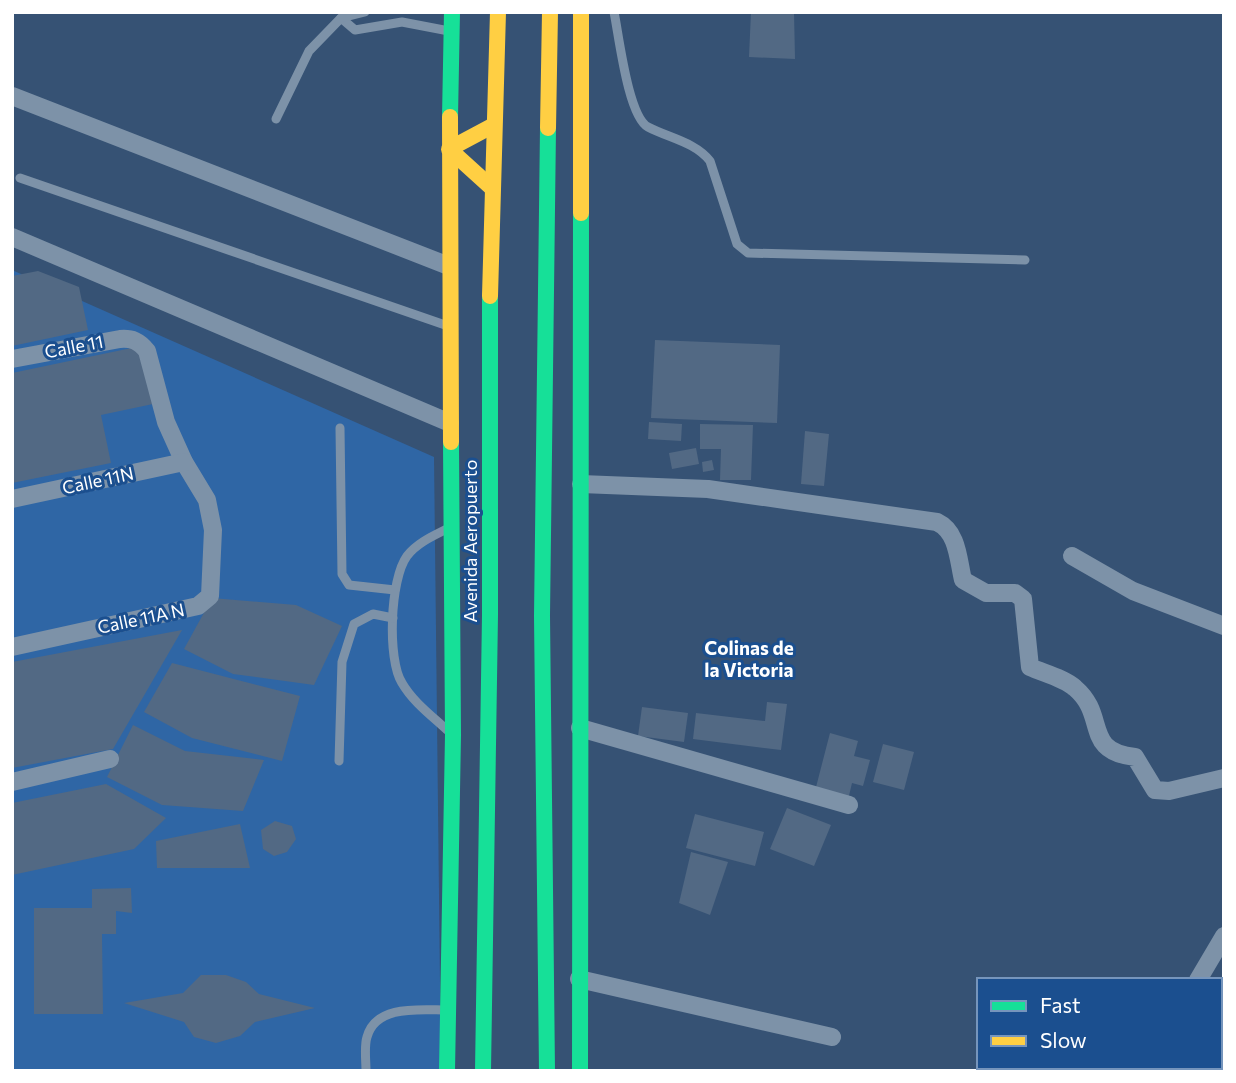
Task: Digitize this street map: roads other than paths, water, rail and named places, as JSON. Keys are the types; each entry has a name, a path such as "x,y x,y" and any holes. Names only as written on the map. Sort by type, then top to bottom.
{"main road":[{"name":"Avenida Aeropuerto","path":"447,1071 453,735 449,327 452,12"},
{"name":"Avenida Aeropuerto","path":"483,1071 492,188 498,12"},
{"path":"547,1071 542,616 550,12"},
{"path":"580,1071 581,12"},
{"path":"492,188 449,149 494,125"},
{"path":"544,322 582,360"},
{"path":"545,385 582,360"},
{"path":"490,503 452,526 490,548"}],"street":[{"path":"12,96 449,267"},
{"path":"12,237 450,423"},
{"name":"Calle 11","path":"12,359 120,339 135,340 147,351 166,422 184,463"},
{"name":"Calle 11N","path":"12,499 184,463"},
{"name":"Calle 11A N","path":"12,647 186,610 198,606 210,596 213,530 207,500 184,463"},
{"path":"582,484 708,489 937,522 947,527 953,535 963,580 986,593 1016,593 1023,600 1030,667 1075,687 1093,711 1105,748 1115,755 1135,757 1154,790 1169,791 1224,778"},
{"path":"1072,556 1133,591 1224,625"},
{"path":"580,728 849,806"},
{"path":"12,782 110,759"},
{"path":"1199,978 1224,936"},
{"path":"579,979 832,1037"}],"lane":[{"path":"276,119 309,51 341,18 365,12"},
{"path":"614,12 633,106 645,125 703,151 710,161 737,244 748,253 1025,260"},
{"path":"341,18 355,30 402,22 451,31"},
{"path":"20,178 449,327"},
{"path":"340,428 342,574 349,585 395,590"},
{"path":"452,526 425,540 406,557 395,590 393,618 400,681 415,700 453,735"},
{"path":"339,761 342,662 354,624 373,614 393,618"},
{"path":"366,1071 367,1036 377,1020 406,1009 448,1010"}],"district":[{"name":"Colinas de la Victoria","path":"749,659"}]}
